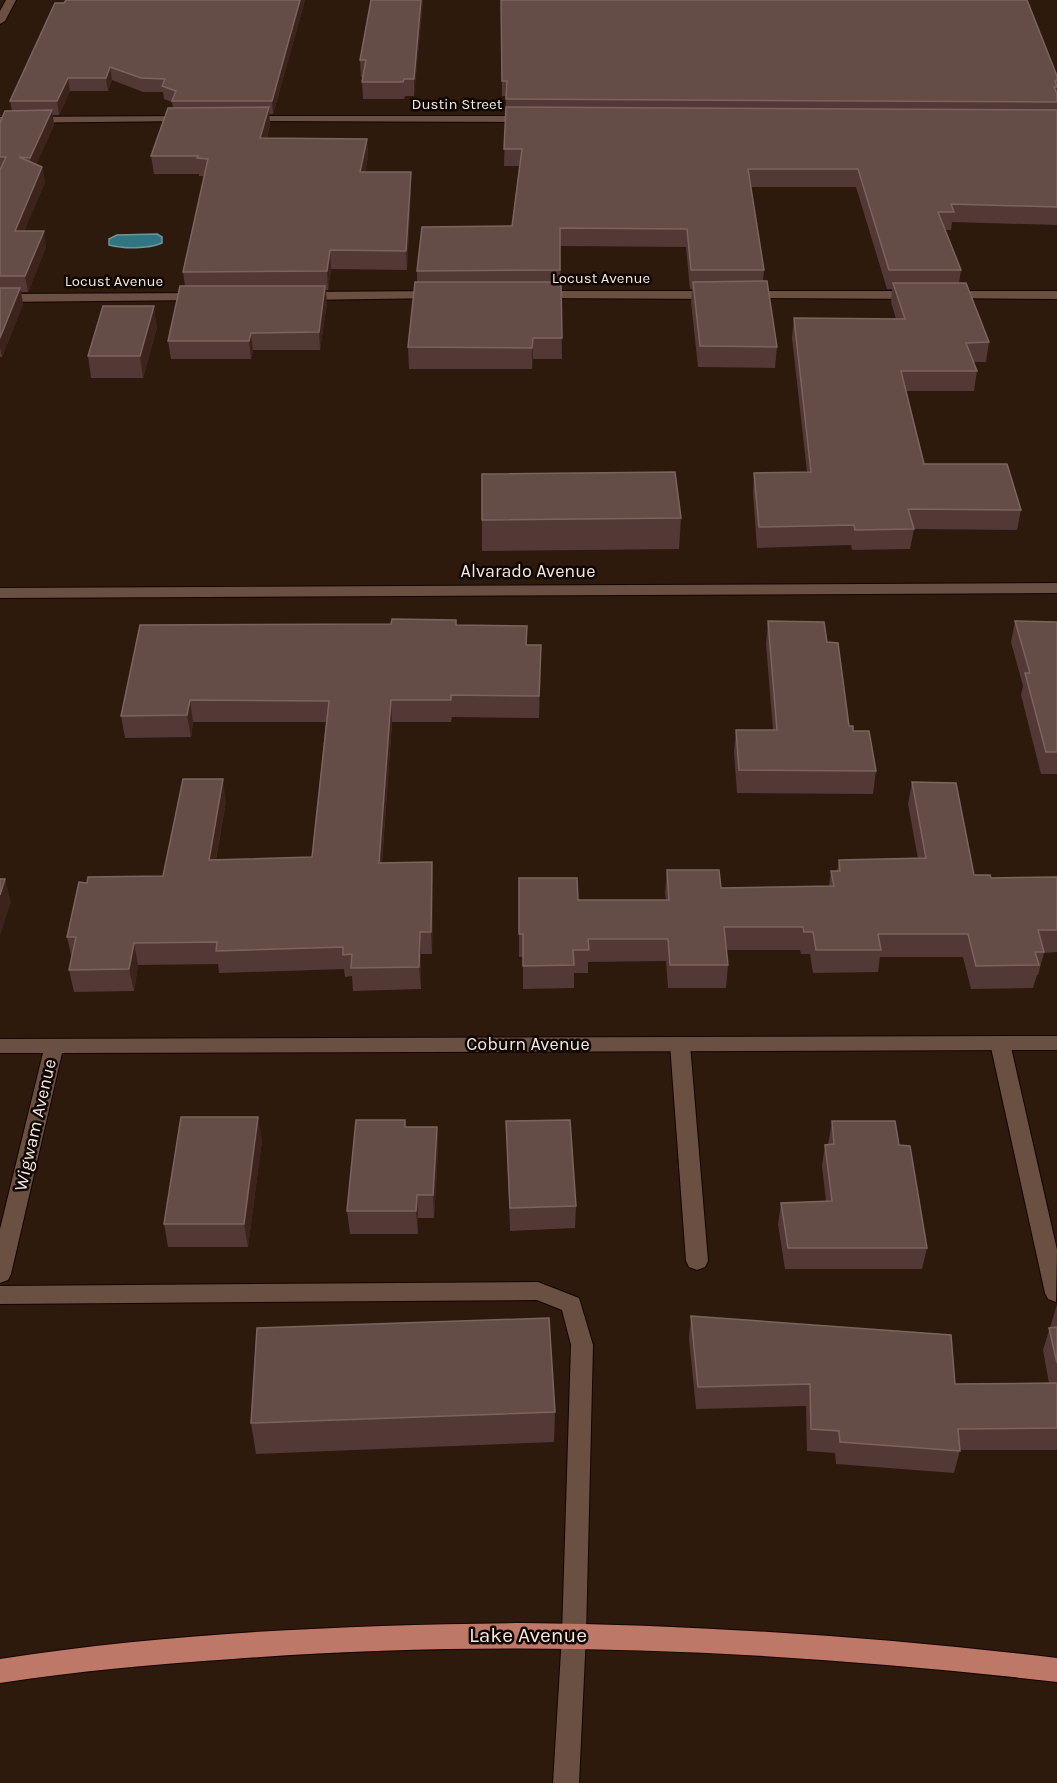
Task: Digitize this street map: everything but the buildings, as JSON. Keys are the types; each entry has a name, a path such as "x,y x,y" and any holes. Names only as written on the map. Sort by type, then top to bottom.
{"main road":[{"name":"Lake Avenue","path":"0,1671 252,1644 469,1634 662,1636 830,1645 1057,1670"}],"street":[{"path":"0,21 11,0"},
{"path":"0,120 201,119"},
{"name":"Dustin Street","path":"237,119 538,119"},
{"path":"284,296 450,295"},
{"name":"Locust Avenue","path":"521,295 1057,295"},
{"name":"Locust Avenue","path":"0,298 213,297"},
{"name":"Alvarado Avenue","path":"0,593 1057,588"},
{"path":"1000,1043 1056,1293"},
{"name":"Coburn Avenue","path":"0,1046 1057,1043"},
{"path":"680,1044 697,1262"},
{"name":"Wigwam Avenue","path":"0,1274 54,1046"},
{"path":"0,1295 538,1291 571,1304 582,1345 574,1635 566,1783"}],"water":[{"path":"157,234 162,237 162,243 156,245 136,248 109,245 109,239 117,235"}]}
